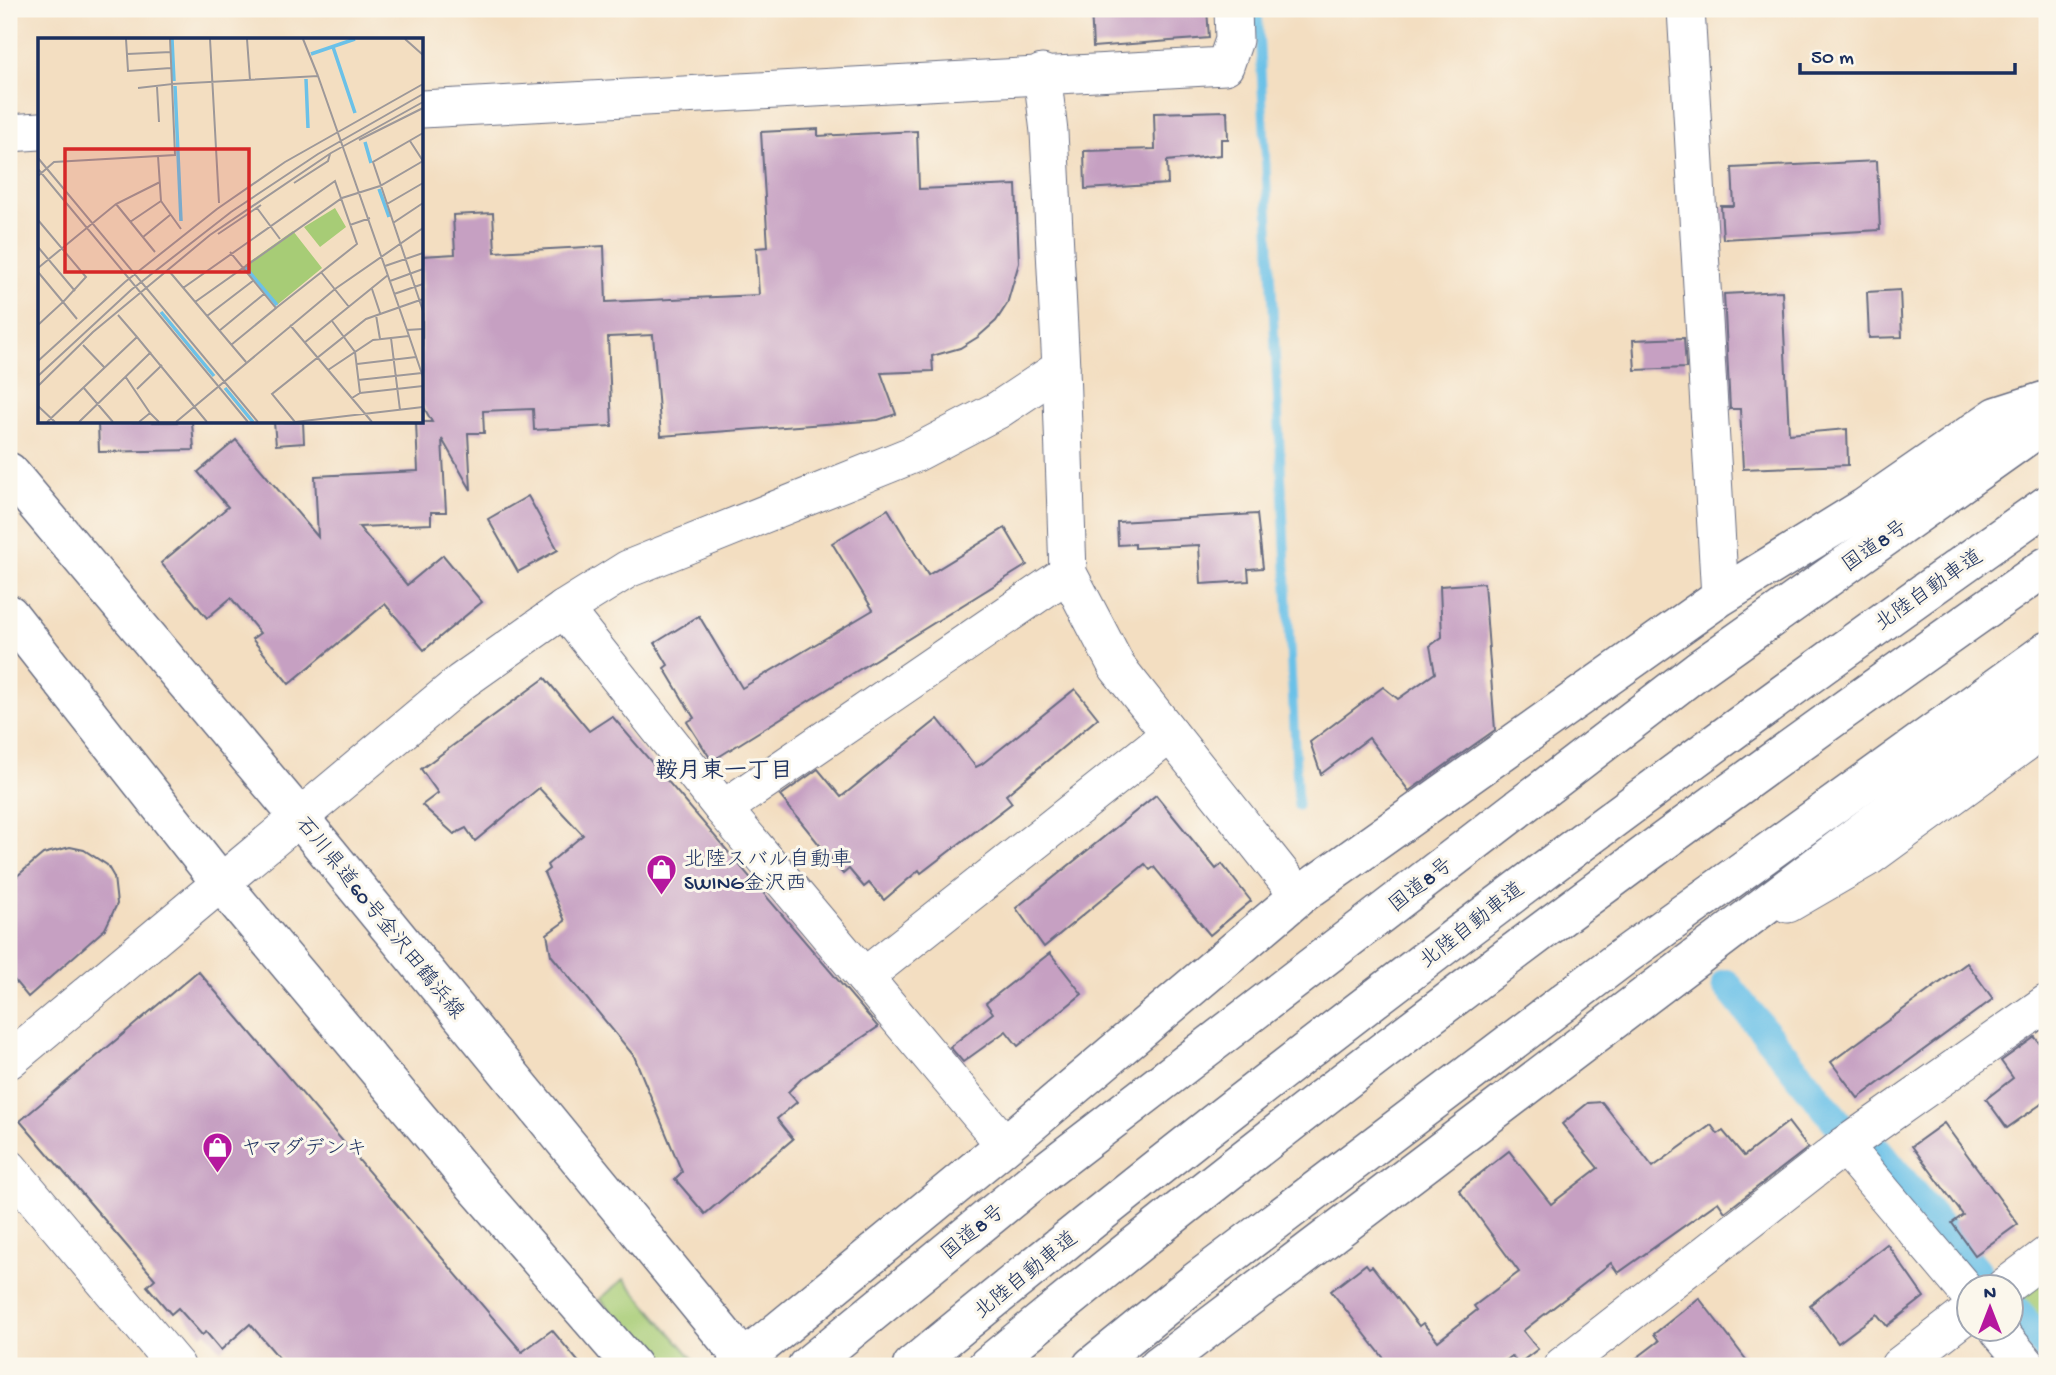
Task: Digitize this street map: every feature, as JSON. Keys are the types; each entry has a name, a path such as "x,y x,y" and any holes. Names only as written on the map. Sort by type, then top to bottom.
{"main road":[{"path":"743,1364 783,1325 1005,1145 1299,896 1720,597 1864,508 1997,416 2047,400"},
{"name":"国道8号","path":"807,1366 1037,1178 1698,670 2047,422"},
{"name":"石川県道60号金沢田鶴浜線","path":"9,472 299,817 743,1364"},
{"name":"北陸自動車道","path":"912,1366 1253,1091 1557,857 1834,655 2047,505"},
{"path":"986,1366 1291,1123 1574,907 1860,697 2047,566"},
{"path":"9,614 221,883 470,1180 632,1366"},
{"path":"1091,1366 1205,1274 1612,965 2047,651"},
{"path":"1159,1366 2047,691"}],"street":[{"path":"424,109 1225,66 1234,40 1233,9"},
{"path":"1686,9 1720,597"},
{"path":"1042,74 1049,132 1068,573 1117,667 1299,896"},
{"path":"9,133 38,131"},
{"path":"9,1060 461,682 564,609 628,569 914,454 998,410 1061,368"},
{"path":"723,809 1068,573"},
{"path":"564,609 723,809 1005,1145"},
{"path":"1708,950 1869,857 2047,727"},
{"path":"864,977 1170,734"},
{"path":"1562,1366 1844,1146 2047,1003"},
{"path":"1844,1146 1954,1275"},
{"path":"9,1168 176,1366"},
{"path":"2021,1274 2047,1255"},
{"path":"1899,1366 1954,1324"},
{"path":"2010,1344 2028,1366"}],"green space":[{"path":"2047,1270 2047,1337 2024,1308 2024,1286"},
{"path":"624,1279 696,1362 690,1366 659,1366 600,1299"}],"building":[{"path":"1091,9 1207,9 1209,38 1093,47"},
{"path":"1227,111 1228,139 1221,139 1221,155 1167,161 1168,184 1085,189 1084,151 1155,149 1154,113"},
{"path":"818,129 818,136 917,131 919,189 1016,185 1019,263 1007,304 996,321 978,337 960,348 932,356 933,371 881,373 896,414 878,420 661,436 653,335 608,337 612,426 534,430 533,409 483,411 484,433 468,433 471,490 442,439 446,512 431,512 431,524 359,527 407,585 443,555 482,602 424,650 385,604 289,684 252,639 260,633 231,598 207,618 161,563 228,507 198,472 236,440 318,537 315,476 418,471 416,424 432,422 424,408 424,256 455,254 453,215 493,213 495,252 604,246 606,302 759,295 756,248 768,247 761,132"},
{"path":"1877,161 1880,230 1723,239 1721,206 1734,206 1732,168"},
{"path":"1900,290 1902,337 1869,338 1867,292"},
{"path":"1782,291 1789,434 1847,429 1848,465 1743,469 1740,409 1730,409 1724,294"},
{"path":"1684,338 1686,368 1635,370 1633,340"},
{"path":"98,424 192,424 194,450 99,452"},
{"path":"274,424 303,424 304,443 276,445"},
{"path":"528,496 558,550 518,572 488,519"},
{"path":"888,509 928,575 1005,528 1027,565 712,761 687,722 694,718 664,668 668,665 655,643 699,616 742,688 873,610 832,543"},
{"path":"1257,514 1263,568 1248,569 1249,581 1201,584 1199,545 1135,548 1135,544 1118,545 1117,522"},
{"path":"1484,583 1495,730 1409,791 1369,738 1321,774 1310,742 1383,687 1398,699 1435,673 1430,646 1442,637 1440,586"},
{"name":"北陸スバル自動車 SWING金沢西","path":"545,678 589,731 612,716 878,1027 802,1078 788,1092 797,1102 777,1119 793,1139 705,1214 675,1179 682,1172 634,1056 551,955 547,934 565,921 544,873 549,869 547,865 583,835 539,788 475,841 466,828 454,834 422,805 438,793 421,769"},
{"path":"1075,689 1098,718 1006,795 1012,803 921,873 919,870 884,900 869,883 864,887 849,869 843,874 780,796 818,769 841,797 938,719 976,767"},
{"path":"1156,795 1216,869 1222,864 1251,901 1210,935 1154,867 1150,870 1145,864 1044,947 1016,908"},
{"path":"70,847 84,850 107,865 114,877 117,904 105,929 28,997 9,974 9,883 43,854"},
{"path":"1050,953 1082,994 1018,1046 1006,1031 963,1062 950,1047 993,1013 986,1003"},
{"path":"1967,963 1993,999 1858,1098 1831,1062"},
{"name":"ヤマダデンキ","path":"198,971 522,1352 552,1330 582,1366 286,1366 250,1324 221,1350 206,1332 202,1335 178,1308 171,1314 147,1286 155,1279 20,1121"},
{"path":"2035,1037 2047,1055 2047,1100 2007,1128 1986,1099 2013,1078 2001,1061"},
{"path":"1602,1102 1653,1167 1711,1125 1718,1134 1723,1131 1744,1156 1788,1122 1808,1148 1725,1212 1718,1202 1618,1273 1611,1263 1523,1331 1538,1349 1518,1364 1512,1356 1499,1366 1390,1366 1331,1291 1366,1264 1369,1268 1372,1266 1419,1326 1423,1323 1438,1341 1477,1310 1474,1306 1519,1272 1459,1190 1509,1151 1551,1204 1598,1168 1562,1124 1588,1103"},
{"path":"1944,1123 2018,1224 1975,1255 1952,1223 1963,1215 1912,1146"},
{"path":"1887,1244 1924,1297 1887,1326 1877,1314 1838,1343 1810,1305"},
{"path":"1699,1298 1751,1366 1626,1366 1659,1341 1654,1334"}],"waterway":[{"path":"1258,9 1298,806"},
{"path":"1726,984 1846,1133"},
{"path":"1878,1151 1977,1271"},
{"path":"2024,1320 2047,1349"}],"place":[{"name":"北陸スバル自動車 SWING金沢西","path":"661,897"},
{"name":"ヤマダデンキ","path":"218,1174"}],"district":[{"name":"鞍月東一丁目","path":"724,769"}]}
